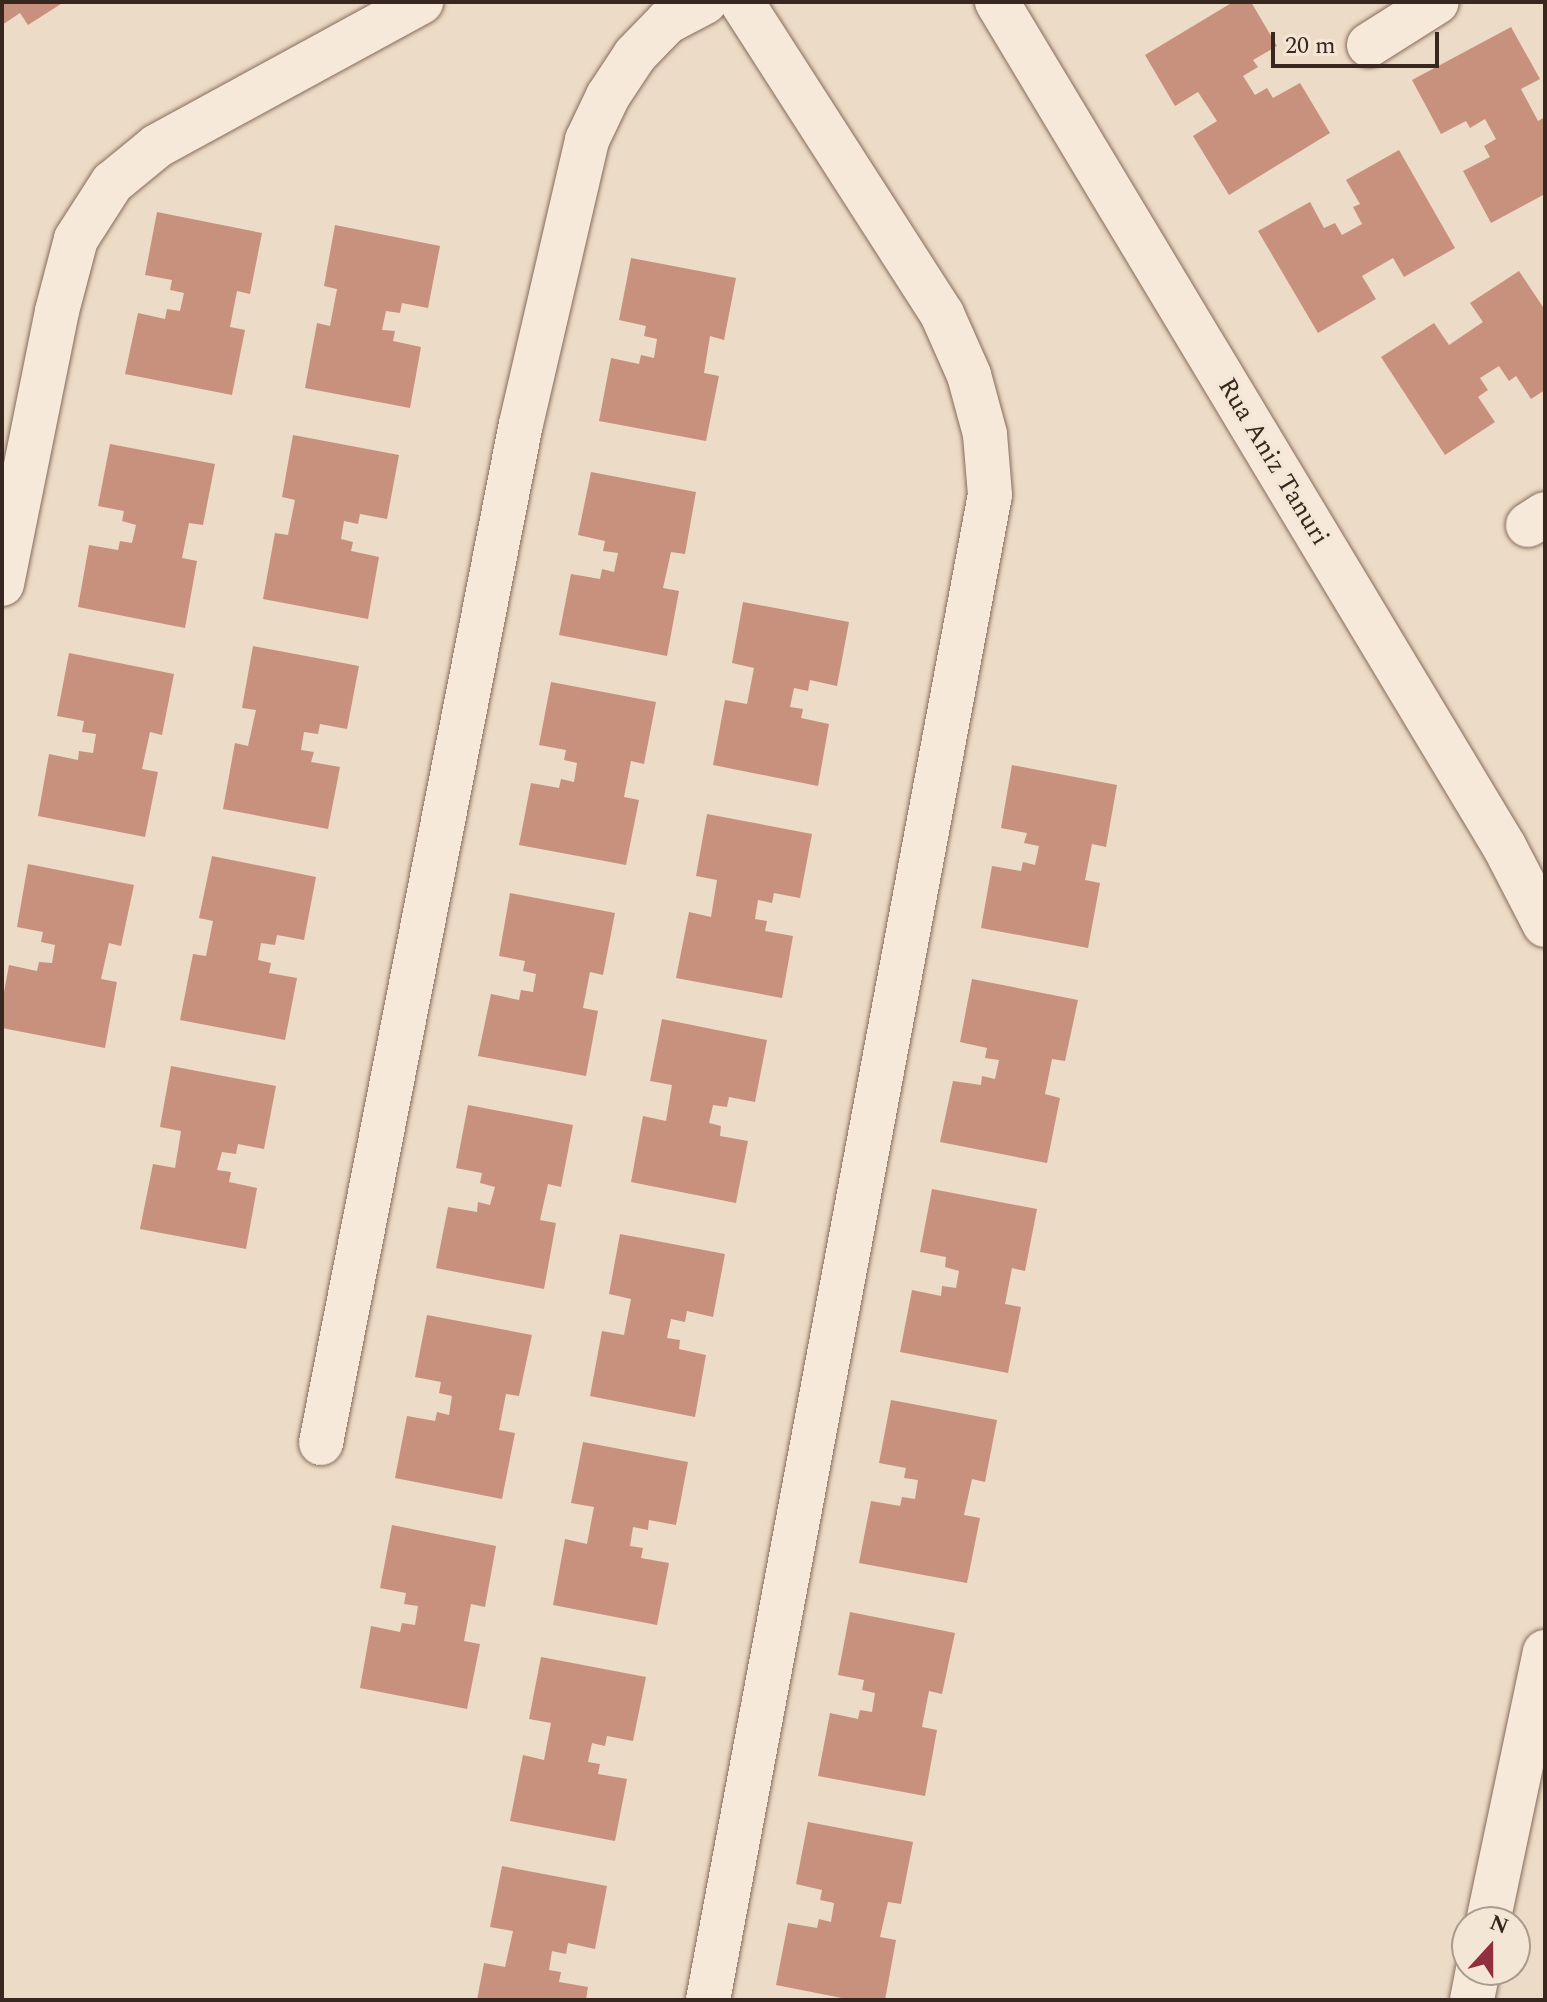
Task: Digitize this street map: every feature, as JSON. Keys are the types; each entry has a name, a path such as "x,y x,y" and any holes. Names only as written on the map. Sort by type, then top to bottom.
{"street":[{"path":"2,584 57,311 76,239 112,183 157,146 421,2"},
{"path":"321,1443 518,440 587,140 608,96 635,55 667,22 705,2"},
{"path":"708,2000 990,495 985,434 969,375 942,314 742,2"},
{"name":"Rua Aniz Tanuri","path":"997,2 1504,846 1545,925"},
{"path":"1369,45 1437,2"},
{"path":"1491,1906 1545,1652"}],"building":[{"path":"2,2 64,2 28,25 20,13 2,25"},
{"path":"1233,2 1251,2 1277,46 1253,60 1258,67 1243,76 1255,95 1267,88 1273,98 1300,83 1330,133 1229,195 1193,136 1217,121 1198,92 1175,106 1145,55"},
{"path":"1511,27 1540,79 1521,89 1538,121 1545,117 1545,194 1491,223 1463,171 1490,157 1484,146 1496,139 1485,119 1470,128 1466,121 1441,134 1412,80"},
{"path":"1399,150 1455,248 1404,277 1393,258 1362,276 1376,299 1318,333 1258,231 1310,202 1324,228 1335,223 1342,235 1362,224 1353,207 1360,204 1346,180"},
{"path":"157,212 262,233 250,294 237,291 230,327 245,330 232,395 125,374 138,313 165,319 167,309 180,311 184,293 170,290 172,280 145,275"},
{"path":"335,225 440,246 428,308 402,303 400,313 386,311 382,330 395,331 393,341 421,347 410,408 305,388 317,323 330,326 337,289 324,286"},
{"path":"631,258 736,278 724,340 710,336 704,373 719,376 706,441 599,421 611,358 639,364 641,355 654,358 657,339 644,336 646,326 619,320"},
{"path":"1519,271 1545,310 1545,390 1531,399 1516,376 1509,381 1499,366 1480,378 1488,390 1478,397 1495,422 1445,455 1381,357 1434,323 1449,345 1483,322 1470,303"},
{"path":"293,435 399,455 387,519 360,514 358,524 344,521 341,539 353,542 351,551 379,557 368,619 263,599 275,533 288,535 295,500 282,497"},
{"path":"110,444 215,464 203,525 189,523 182,558 197,561 185,628 78,607 89,545 118,550 120,541 132,543 136,525 122,521 124,511 98,506"},
{"path":"591,472 696,492 685,554 671,552 663,588 679,591 667,656 559,635 571,574 600,579 602,569 614,572 618,553 603,551 605,541 578,535"},
{"path":"743,602 849,622 837,686 810,680 808,691 794,688 790,707 803,709 801,718 829,724 818,786 713,765 725,700 747,704 754,668 732,663"},
{"path":"253,646 359,666 347,729 320,724 318,734 304,732 301,750 314,752 311,762 340,767 328,829 223,809 235,743 248,746 256,710 242,708"},
{"path":"69,653 174,674 162,735 150,732 142,769 158,772 145,837 38,816 49,754 78,760 79,751 93,753 96,734 82,732 84,721 57,716"},
{"path":"551,682 656,702 644,764 631,761 624,797 639,800 626,865 519,845 531,783 559,788 561,779 574,782 577,763 564,760 566,750 539,745"},
{"path":"1012,765 1117,785 1106,847 1092,844 1085,880 1100,883 1088,948 981,928 992,866 1021,871 1023,862 1035,865 1039,846 1024,843 1027,833 1001,828"},
{"path":"707,814 812,834 800,898 774,893 772,903 758,900 755,919 767,921 765,931 793,936 782,998 676,978 689,912 711,917 717,880 696,876"},
{"path":"212,856 316,877 304,940 277,935 275,945 261,943 258,960 271,963 269,973 297,978 285,1040 180,1020 193,954 206,956 213,921 199,918"},
{"path":"28,864 134,885 121,946 109,943 101,979 117,982 105,1048 2,1028 2,1003 9,965 37,971 39,962 52,963 55,945 41,942 43,932 17,927"},
{"path":"510,893 615,913 603,975 590,972 583,1008 598,1011 586,1076 478,1056 491,994 519,1000 521,990 533,992 536,974 523,971 525,961 499,956"},
{"path":"972,979 1078,1000 1065,1061 1052,1059 1045,1094 1060,1098 1047,1163 940,1142 953,1081 981,1085 982,1076 995,1079 999,1060 985,1058 987,1048 960,1042"},
{"path":"662,1019 767,1040 755,1102 729,1097 727,1107 713,1105 709,1123 721,1126 720,1136 748,1141 736,1203 631,1182 643,1116 666,1121 672,1085 650,1081"},
{"path":"171,1066 276,1086 264,1149 238,1144 236,1154 222,1152 217,1170 231,1172 229,1182 257,1188 246,1249 140,1229 153,1164 175,1168 181,1131 160,1127"},
{"path":"468,1105 573,1125 561,1187 548,1184 540,1220 556,1223 544,1289 436,1268 448,1207 477,1212 478,1202 490,1205 495,1187 480,1183 482,1173 456,1168"},
{"path":"932,1189 1037,1209 1025,1271 1012,1268 1005,1304 1021,1307 1008,1373 900,1352 912,1290 941,1296 942,1286 956,1288 959,1271 945,1267 946,1257 920,1252"},
{"path":"620,1234 725,1254 713,1317 687,1311 685,1322 671,1319 667,1338 680,1340 679,1349 706,1355 695,1417 590,1396 602,1331 624,1335 631,1299 609,1294"},
{"path":"427,1315 532,1335 519,1396 506,1394 499,1430 515,1433 502,1499 395,1478 407,1416 435,1421 437,1412 449,1415 452,1396 439,1393 441,1382 415,1377"},
{"path":"891,1400 997,1420 985,1482 972,1479 964,1515 980,1518 967,1583 859,1563 871,1501 900,1506 902,1497 915,1499 918,1480 904,1478 906,1468 879,1463"},
{"path":"583,1442 688,1462 676,1525 649,1520 648,1530 633,1527 630,1546 643,1548 641,1558 669,1563 657,1625 553,1605 565,1539 587,1544 594,1507 571,1503"},
{"path":"392,1525 496,1546 485,1607 471,1604 464,1641 480,1644 467,1709 360,1688 371,1626 400,1632 402,1623 415,1625 418,1606 404,1604 406,1593 380,1588"},
{"path":"850,1612 955,1633 942,1694 929,1691 922,1727 937,1730 925,1796 818,1776 830,1713 858,1719 860,1710 872,1712 875,1693 862,1690 864,1680 838,1675"},
{"path":"541,1657 646,1677 633,1741 607,1736 605,1746 592,1743 588,1762 600,1764 598,1774 627,1779 615,1841 510,1821 523,1755 544,1760 551,1723 529,1719"},
{"path":"808,1822 913,1842 901,1904 888,1902 880,1937 896,1940 885,2000 852,2000 776,1985 788,1923 817,1928 819,1919 831,1922 834,1903 820,1900 822,1890 796,1884"},
{"path":"502,1866 607,1886 595,1949 568,1943 566,1954 552,1951 549,1970 561,1972 559,1982 588,1987 586,2000 477,2000 484,1963 505,1967 513,1931 490,1927"}]}
